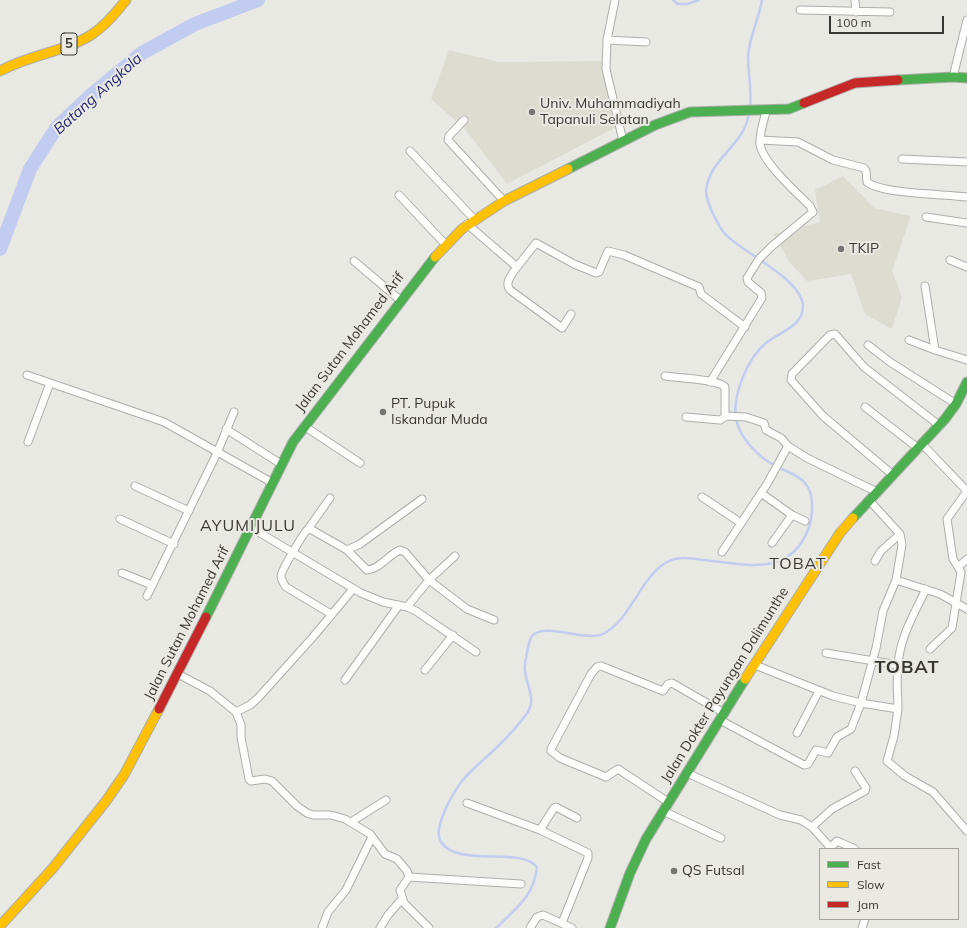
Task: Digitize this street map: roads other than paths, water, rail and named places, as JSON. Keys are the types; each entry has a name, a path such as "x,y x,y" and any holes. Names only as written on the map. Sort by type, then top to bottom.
{"main road":[{"name":"5","path":"0,71 28,58 83,39 102,27 126,0"},
{"name":"Jalan Sutan Mohamed Arif","path":"0,926 53,868 106,801 134,756 178,674 271,482 304,426 400,300 445,244 471,222 504,201 655,125 690,112 733,110 762,111 796,108 855,82 953,77 967,78"},
{"name":"Jalan Dokter Payungan Dalimunthe","path":"610,928 630,873 668,802 784,617 834,541 869,500 940,426 956,404 967,382"}],"street":[{"path":"615,0 607,40 606,69 623,141"},
{"path":"855,0 856,12"},
{"path":"800,10 890,12"},
{"path":"953,77 967,20"},
{"path":"607,40 646,42"},
{"path":"710,382 745,327 762,296 748,282 747,278 759,259 813,212 810,206 772,166 762,149 760,140 762,111"},
{"path":"464,120 449,136 448,140 504,201"},
{"path":"760,140 794,141 806,145 833,160 864,168 866,170 867,182 877,187 899,191 967,197"},
{"path":"410,151 471,222 517,266"},
{"path":"902,158 967,162"},
{"path":"399,195 445,244"},
{"path":"926,217 967,223"},
{"path":"571,314 562,328 508,287 508,282 517,266 536,243 574,264 596,273 599,272 608,251 624,255 699,287 701,294 745,327"},
{"path":"950,260 967,267"},
{"path":"354,261 400,300"},
{"path":"924,286 935,350"},
{"path":"893,475 822,416 791,380 792,374 830,335 835,334 864,367 940,426"},
{"path":"909,340 967,360"},
{"path":"868,345 890,362 956,404"},
{"path":"26,375 164,422 271,482"},
{"path":"665,376 723,385 725,387 725,416"},
{"path":"28,442 50,383"},
{"path":"865,407 921,447 964,482 967,491 947,519 953,559 962,563 962,577 952,628 930,649"},
{"path":"147,596 190,511 234,412"},
{"path":"686,417 720,420 725,416 736,416 764,422 766,430 781,438 788,446 807,458 877,492"},
{"path":"304,426 360,463"},
{"path":"226,429 281,464"},
{"path":"722,552 774,473 788,446"},
{"path":"135,486 190,511"},
{"path":"761,493 792,515 805,521"},
{"path":"702,497 741,523"},
{"path":"330,498 308,529 304,532 294,552 284,566 281,575 282,582 286,587 331,614"},
{"path":"347,550 360,544 422,499"},
{"path":"668,802 618,769 606,777 560,758 551,751 591,674 597,667 601,666 662,691 672,683 722,716 806,765 815,751 818,750 828,753 838,737 851,729 861,703 873,660 883,611 896,580 902,545 900,534 869,500"},
{"path":"772,543 792,515"},
{"path":"120,519 174,544"},
{"path":"250,527 353,588 383,602 407,606 428,618 476,652"},
{"path":"308,529 347,550 367,570 376,568 400,550 405,552 429,580 466,608 494,620"},
{"path":"874,561 881,551 900,534"},
{"path":"407,606 429,580 455,556"},
{"path":"122,573 152,585"},
{"path":"896,580 926,589 967,609"},
{"path":"236,712 250,705 258,698 353,588"},
{"path":"926,589 906,630 898,665 898,709 894,736 887,761 905,776 933,792 967,831"},
{"path":"345,680 399,605"},
{"path":"425,670 453,635"},
{"path":"826,653 898,665"},
{"path":"755,665 819,690 861,703 898,709"},
{"path":"178,674 210,691 236,712 241,725 240,737 249,779 253,781 265,779 272,781 297,806 313,815 331,815 351,822 372,837 385,854 397,859 407,871 409,877"},
{"path":"797,732 819,690"},
{"path":"812,827 832,809 866,791 866,788 855,771"},
{"path":"687,773 784,817 801,820 812,827 829,848 837,841 853,848"},
{"path":"351,822 386,800"},
{"path":"467,803 540,830 580,849 588,855 562,923"},
{"path":"540,830 556,807 577,818"},
{"path":"663,811 721,838"},
{"path":"322,928 328,912 346,890 372,837"},
{"path":"409,877 521,884"},
{"path":"409,877 400,890 402,900 430,928"},
{"path":"380,928 388,914 402,900"},
{"path":"530,928 540,915 572,928"}],"waterway":[{"name":"Batang Angkola","path":"0,249 30,169 57,127 91,95 142,53 195,24 258,0"},
{"path":"673,0 678,4 687,4 699,0"},
{"path":"750,107 751,94 748,57 752,35 762,0"},
{"path":"496,928 517,908 528,894 532,886 537,867 529,861 517,858 474,856 449,850 441,842 439,828 445,811 462,781 505,739 529,710 531,705 531,694 526,677 525,665 528,647 532,636 538,632 546,631 556,631 587,636 603,634 613,628 650,578 667,562 685,558 749,565 777,562 789,556 800,545 810,525 812,499 805,483 795,475 761,457 745,440 736,419 736,399 743,378 753,358 759,349 766,343 795,324 802,313 803,306 800,296 783,276 725,234 710,208 706,194 709,179 714,169 742,133 749,112"}],"place":[{"name":"Univ. Muhammadiyah Tapanuli Selatan","path":"532,112"},
{"name":"TKIP","path":"841,249"},
{"name":"PT. Pupuk Iskandar Muda","path":"383,412"},
{"name":"QS Futsal","path":"674,871"}],"district":[{"name":"AYUMIJULU","path":"248,526"},
{"name":"TOBAT","path":"798,564"},
{"name":"TOBAT","path":"907,668"}]}
